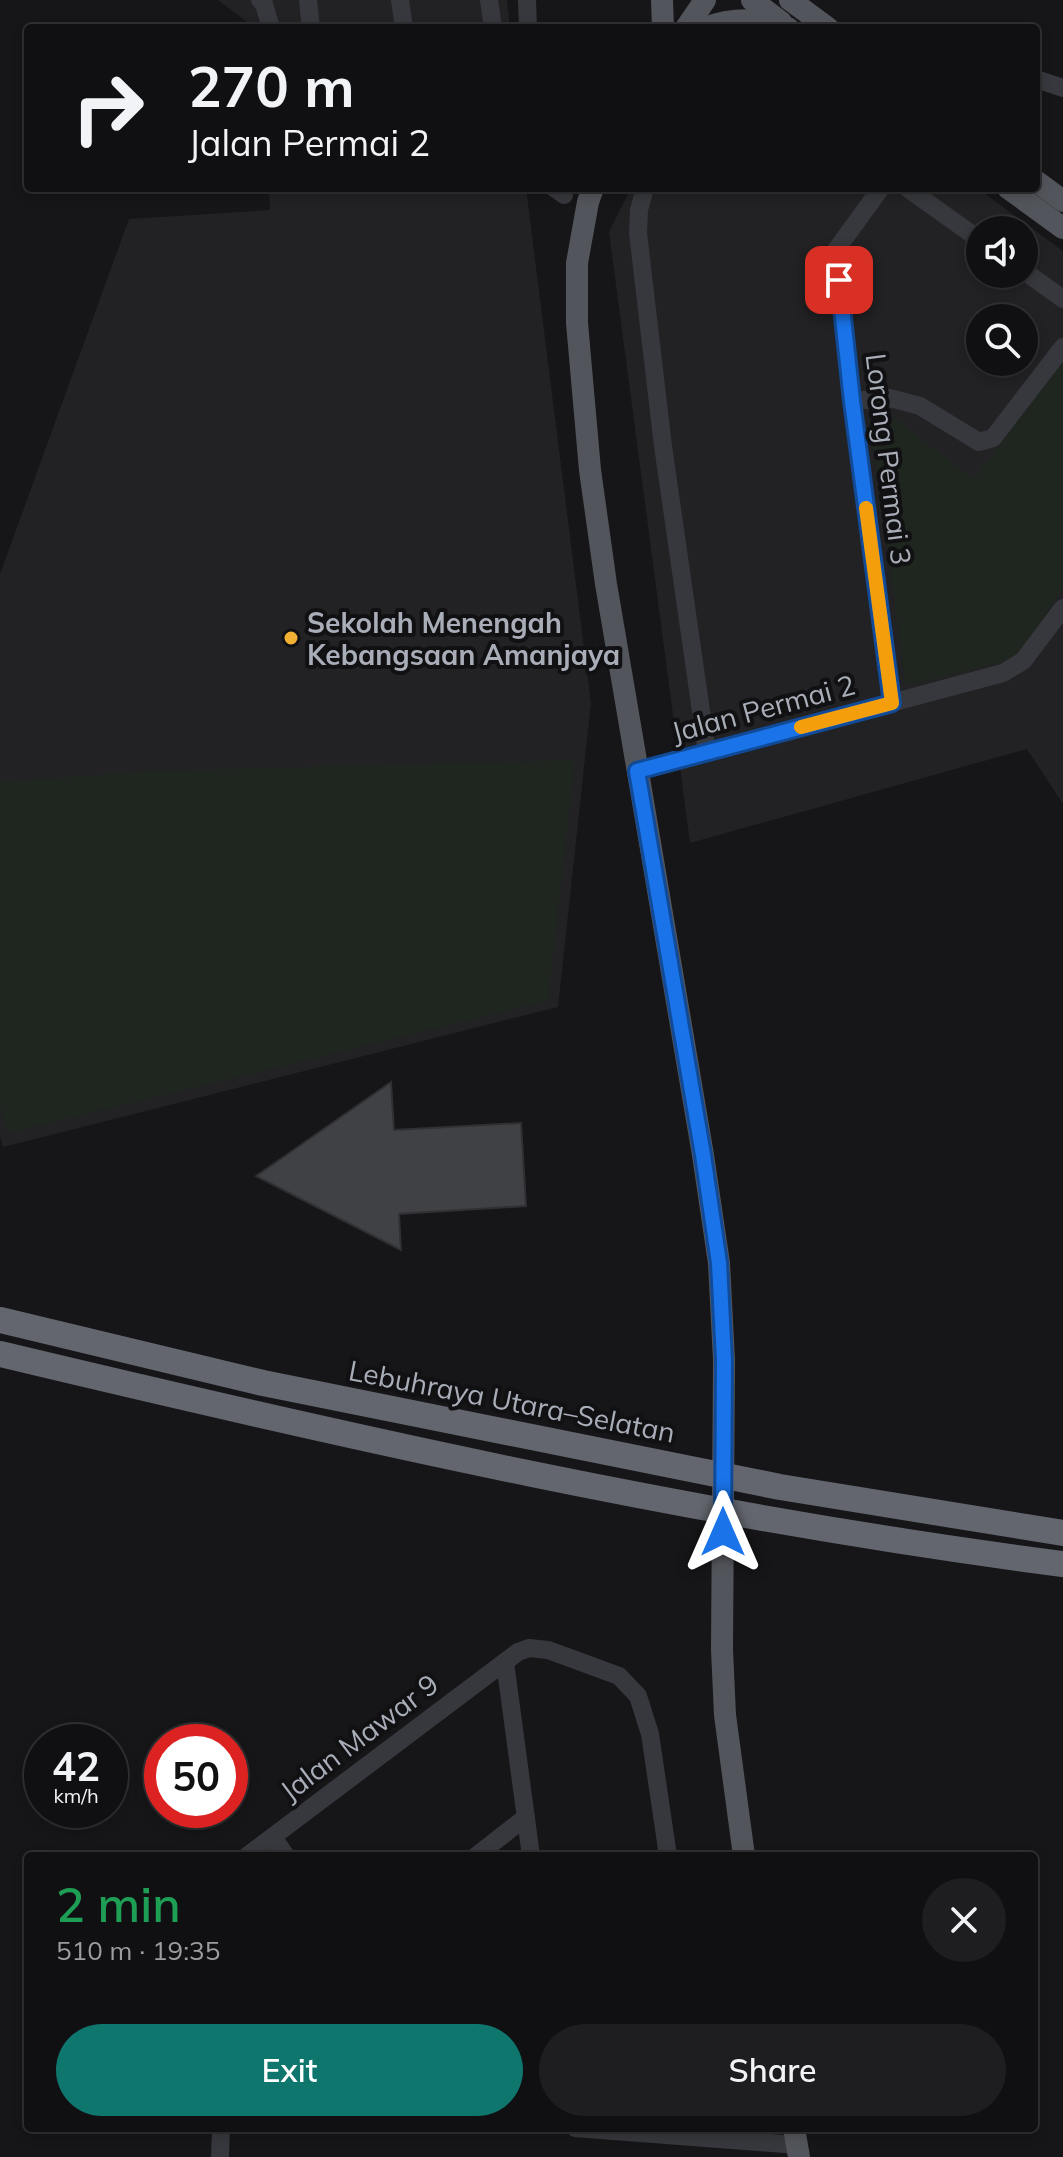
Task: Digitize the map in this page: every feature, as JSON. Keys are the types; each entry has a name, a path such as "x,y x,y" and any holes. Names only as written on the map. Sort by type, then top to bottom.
{"highway":[{"name":"Lebuhraya Utara–Selatan","path":"0,1320 263,1383 733,1478 1063,1533"},
{"path":"0,1354 454,1459 685,1504 963,1551 1063,1564"}],"main road":[{"path":"662,0 663,24"},
{"path":"689,24 705,0"},
{"path":"752,0 784,24"},
{"path":"790,0 823,24"},
{"path":"722,24 757,20 773,24"},
{"path":"1040,184 1063,201"},
{"path":"592,192 577,263 577,323 594,499 719,1263 724,1331 722,1650 725,1715 743,1852"},
{"path":"1014,192 1061,223"}],"street":[{"path":"260,0 270,24"},
{"path":"308,0 311,24"},
{"path":"400,0 403,24"},
{"path":"489,0 492,24"},
{"path":"527,0 528,24"},
{"path":"1040,80 1063,88"},
{"path":"644,192 638,233 663,446 707,753"},
{"name":"Lorong Permai 3","path":"878,192 836,250 852,401 892,703"},
{"path":"913,192 966,230"},
{"path":"1038,281 1063,299"},
{"path":"852,401 890,398 920,406 979,442 993,438 1063,347"},
{"name":"Jalan Permai 2","path":"637,771 1003,673 1023,661 1063,608"},
{"name":"Jalan Mawar 9","path":"252,1852 518,1652 529,1648 548,1650 619,1676 638,1696 650,1734 667,1852"},
{"path":"505,1662 530,1852"},
{"path":"481,1852 526,1817"},
{"path":"273,1837 283,1852"},
{"path":"220,2157 221,2132"},
{"path":"634,2132 797,2143"}],"shaded area":[{"path":"218,0 507,0 510,24 250,24"},
{"name":"Sekolah Menengah Kebangsaan Amanjaya","path":"269,192 527,192 591,703 558,1007 3,1147 0,1137 0,574 129,219 270,210"},
{"path":"629,192 982,192 1015,216 966,216 966,288 1038,288 1038,233 1063,251 1063,804 1027,749 690,843 609,232"},
{"path":"1063,360 1063,589 1016,659 906,685 869,420 879,407 974,479"},
{"path":"575,760 548,1001 9,1133 0,1105 0,782 151,771"}],"building":[{"path":"391,1082 394,1130 521,1123 526,1206 399,1214 401,1250 256,1176"}],"slow traffic":[{"path":"801,727 892,703 866,508"}],"place":[{"name":"Sekolah Menengah Kebangsaan Amanjaya","path":"291,638"}],"route":[{"path":"723,1532 724,1360 719,1263 637,771 892,703 839,280"}]}
